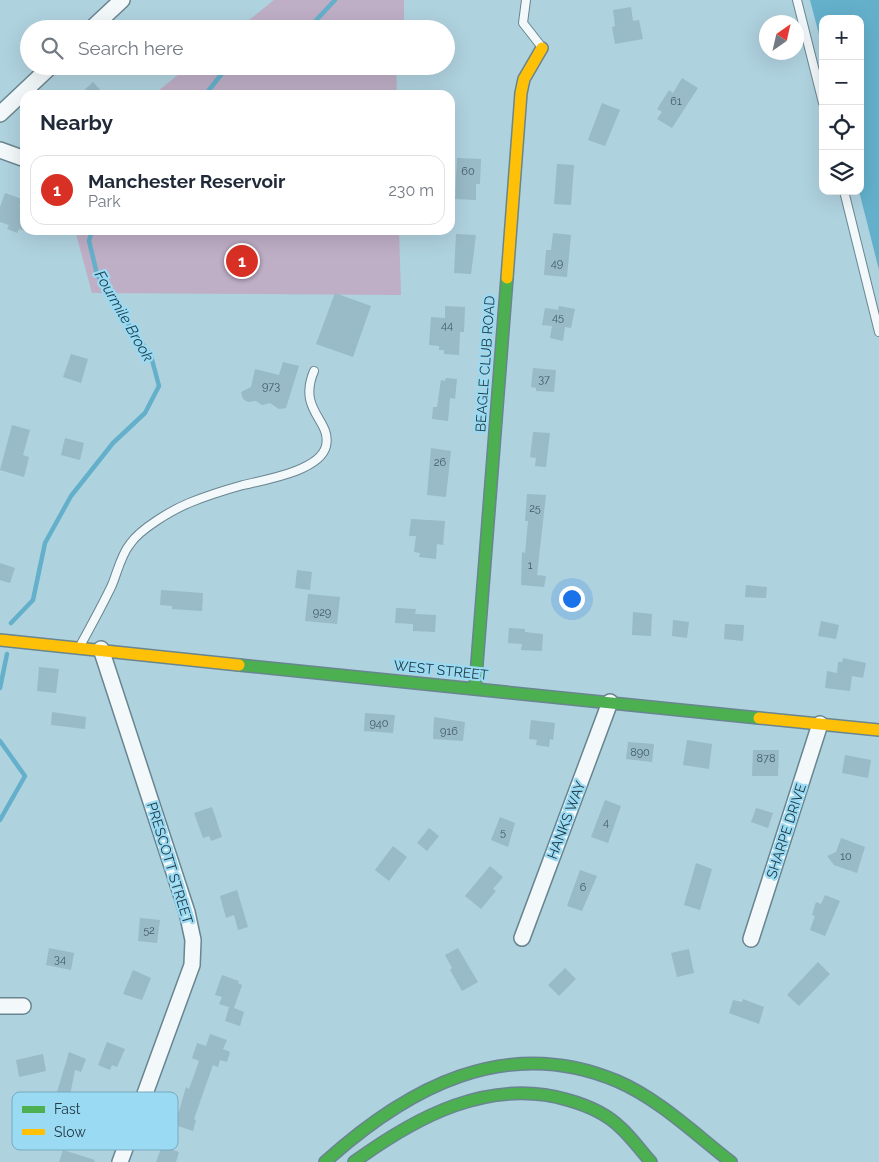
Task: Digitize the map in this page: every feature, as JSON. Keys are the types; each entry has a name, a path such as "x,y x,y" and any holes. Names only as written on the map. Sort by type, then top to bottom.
{"main road":[{"name":"BEAGLE CLUB ROAD","path":"475,689 521,93 524,79 542,48"},
{"name":"WEST STREET","path":"0,640 879,730"},
{"path":"325,1162 377,1118 421,1092 488,1067 515,1062 540,1061 584,1068 618,1081 644,1097 731,1162"},
{"path":"354,1162 392,1134 436,1111 483,1095 528,1091 561,1096 594,1110 628,1135 651,1162"}],"street":[{"path":"101,20 122,0"},
{"path":"26,90 41,75"},
{"path":"0,114 20,95"},
{"path":"0,150 20,157"},
{"name":"PRESCOTT STREET","path":"101,649 187,912 192,940 192,966 146,1092"},
{"name":"HANKS WAY","path":"522,938 610,702"},
{"name":"SHARPE DRIVE","path":"751,939 820,724"},
{"path":"0,1006 23,1006"},
{"name":"PRESCOTT STREET","path":"120,1162 124,1150"}],"lane":[{"path":"526,0 523,23 542,48"},
{"path":"797,0 819,87"},
{"path":"845,195 879,332"},
{"path":"79,648 111,587 129,544 143,531 188,504 242,485 278,477 310,464 320,455 326,446 325,431 308,399 309,383 314,372"}],"shaded area":[{"path":"274,0 404,0 404,20 249,20"},
{"path":"178,75 396,75 397,90 159,90"},
{"path":"76,235 399,235 401,295 92,293"}],"water":[{"path":"810,0 879,0 879,270 860,195 864,195 864,15 819,15 819,35"}],"building":[{"path":"631,7 633,21 639,20 643,39 615,44 612,27 615,26 613,10"},
{"path":"682,78 698,88 672,128 657,119 662,112 657,109 669,90 673,93"},
{"path":"93,82 100,90 84,90"},
{"path":"602,103 620,110 605,146 588,140"},
{"path":"457,158 481,159 480,184 476,184 476,200 455,199"},
{"path":"557,164 574,165 571,205 554,204"},
{"path":"5,193 20,198 20,229 17,233 7,229 9,225 0,222 0,207"},
{"path":"553,233 571,235 567,277 544,275 546,250 551,250"},
{"path":"456,234 476,235 471,274 454,273"},
{"path":"335,293 371,306 353,357 316,344"},
{"path":"445,306 465,307 464,332 460,332 459,355 444,354 444,350 439,350 439,346 429,345 431,317 445,318"},
{"path":"559,306 575,309 571,328 565,327 563,341 550,338 552,326 542,325 545,308 558,310"},
{"path":"71,354 88,359 81,383 63,377"},
{"path":"283,362 299,366 286,408 279,409 270,403 262,405 256,401 248,402 243,399 241,392 251,387 255,369 279,375"},
{"path":"533,368 556,370 554,392 536,391 536,388 531,387"},
{"path":"446,378 457,379 455,399 450,398 448,421 432,419 433,407 437,407 441,380 445,381"},
{"path":"12,425 30,430 23,455 29,457 24,477 0,470"},
{"path":"533,432 550,433 546,467 535,466 536,458 530,457"},
{"path":"65,438 84,443 80,460 61,455"},
{"path":"431,448 451,451 446,497 427,495"},
{"path":"527,494 546,495 537,575 546,576 544,587 521,585 522,552 525,553 528,521 525,521"},
{"path":"411,519 445,521 443,545 437,544 436,559 419,557 420,553 414,552 416,536 409,536"},
{"path":"0,563 15,568 10,583 0,580"},
{"path":"297,570 312,572 310,590 295,588"},
{"path":"746,585 767,587 766,598 745,597"},
{"path":"161,590 203,593 202,611 172,609 172,606 160,605"},
{"path":"308,594 340,597 337,624 305,621"},
{"path":"396,608 416,609 415,614 436,615 435,632 413,631 413,624 395,623"},
{"path":"633,612 652,614 651,636 632,635"},
{"path":"673,620 689,622 687,638 672,636"},
{"path":"821,621 839,625 836,639 818,636"},
{"path":"725,624 744,625 743,641 724,639"},
{"path":"509,628 525,629 525,632 543,634 542,651 521,650 522,644 508,643"},
{"path":"843,658 866,663 863,678 852,676 850,691 825,688 827,671 837,673 838,662 842,662"},
{"path":"39,667 59,669 56,693 37,691"},
{"path":"52,712 86,717 85,729 51,725"},
{"path":"365,713 395,715 393,733 364,731"},
{"path":"434,717 465,722 463,741 433,739"},
{"path":"531,720 555,723 553,740 550,739 549,747 536,745 537,740 529,739"},
{"path":"687,740 712,744 709,769 683,765"},
{"path":"628,742 654,744 652,762 626,759"},
{"path":"753,750 779,750 778,776 752,776"},
{"path":"845,755 871,760 868,778 842,773"},
{"path":"605,800 621,806 608,843 591,837"},
{"path":"212,807 222,837 211,841 209,836 203,838 194,813"},
{"path":"756,808 773,813 768,828 751,822"},
{"path":"500,817 515,823 508,847 491,840"},
{"path":"429,828 439,836 427,851 417,843"},
{"path":"841,838 865,847 857,873 834,865 827,856 836,852"},
{"path":"393,846 407,857 389,881 375,870"},
{"path":"696,863 712,869 700,910 684,905"},
{"path":"490,866 503,877 493,889 496,891 481,909 465,896"},
{"path":"580,870 597,876 582,911 567,906"},
{"path":"237,890 248,927 238,930 234,915 226,918 220,896"},
{"path":"825,895 840,901 825,936 810,930 815,916 812,915 816,902 821,904"},
{"path":"140,918 160,920 157,943 138,941"},
{"path":"49,948 74,953 71,970 46,965"},
{"path":"458,948 478,982 462,991 450,970 452,968 445,955"},
{"path":"689,949 694,973 677,977 671,953"},
{"path":"818,962 830,974 799,1006 787,995"},
{"path":"565,968 576,979 559,996 548,985"},
{"path":"133,970 151,978 142,1000 123,994"},
{"path":"222,975 239,981 238,983 242,985 234,1008 244,1012 240,1026 225,1021 229,1007 219,1004 222,997 215,995"},
{"path":"743,999 764,1007 759,1024 729,1013 733,1000 742,1002"},
{"path":"210,1034 227,1040 223,1049 230,1052 227,1062 220,1060 218,1067 213,1065 194,1119 196,1120 193,1131 178,1126 178,1115 186,1087 189,1089 199,1061 192,1058 197,1043 206,1046"},
{"path":"107,1042 125,1049 117,1067 112,1065 110,1070 98,1065"},
{"path":"69,1052 86,1059 81,1072 75,1070 71,1092 57,1092"},
{"path":"43,1054 46,1071 19,1077 16,1060"},
{"path":"63,1150 95,1160 94,1162 59,1162"},
{"path":"160,1150 179,1152 176,1162 156,1162"}],"waterway":[{"name":"Fourmile Brook","path":"316,20 335,0"},
{"name":"Fourmile Brook","path":"209,90 221,75"},
{"name":"Fourmile Brook","path":"11,623 33,600 45,543 71,496 113,443 145,413 159,386 151,356 122,315 97,274 89,241 91,235"},
{"name":"Fourmile Brook","path":"0,688 7,654"},
{"name":"Fourmile Brook","path":"0,741 25,776 0,820"}],"traffic: fast":[{"path":"475,689 507,278"},
{"path":"239,665 759,718"},
{"path":"325,1162 357,1135 424,1091 460,1076 497,1066 536,1063 576,1068 617,1081 632,1088 662,1107 731,1162"},
{"path":"354,1162 402,1130 428,1117 482,1098 510,1094 539,1094 568,1100 596,1111 609,1118 621,1128 651,1162"}],"traffic: slow":[{"path":"507,278 521,93 524,79 542,48"},
{"path":"0,640 239,665"},
{"path":"759,718 879,730"}],"place":[{"name":"Manchester Reservoir","path":"242,261"}]}
